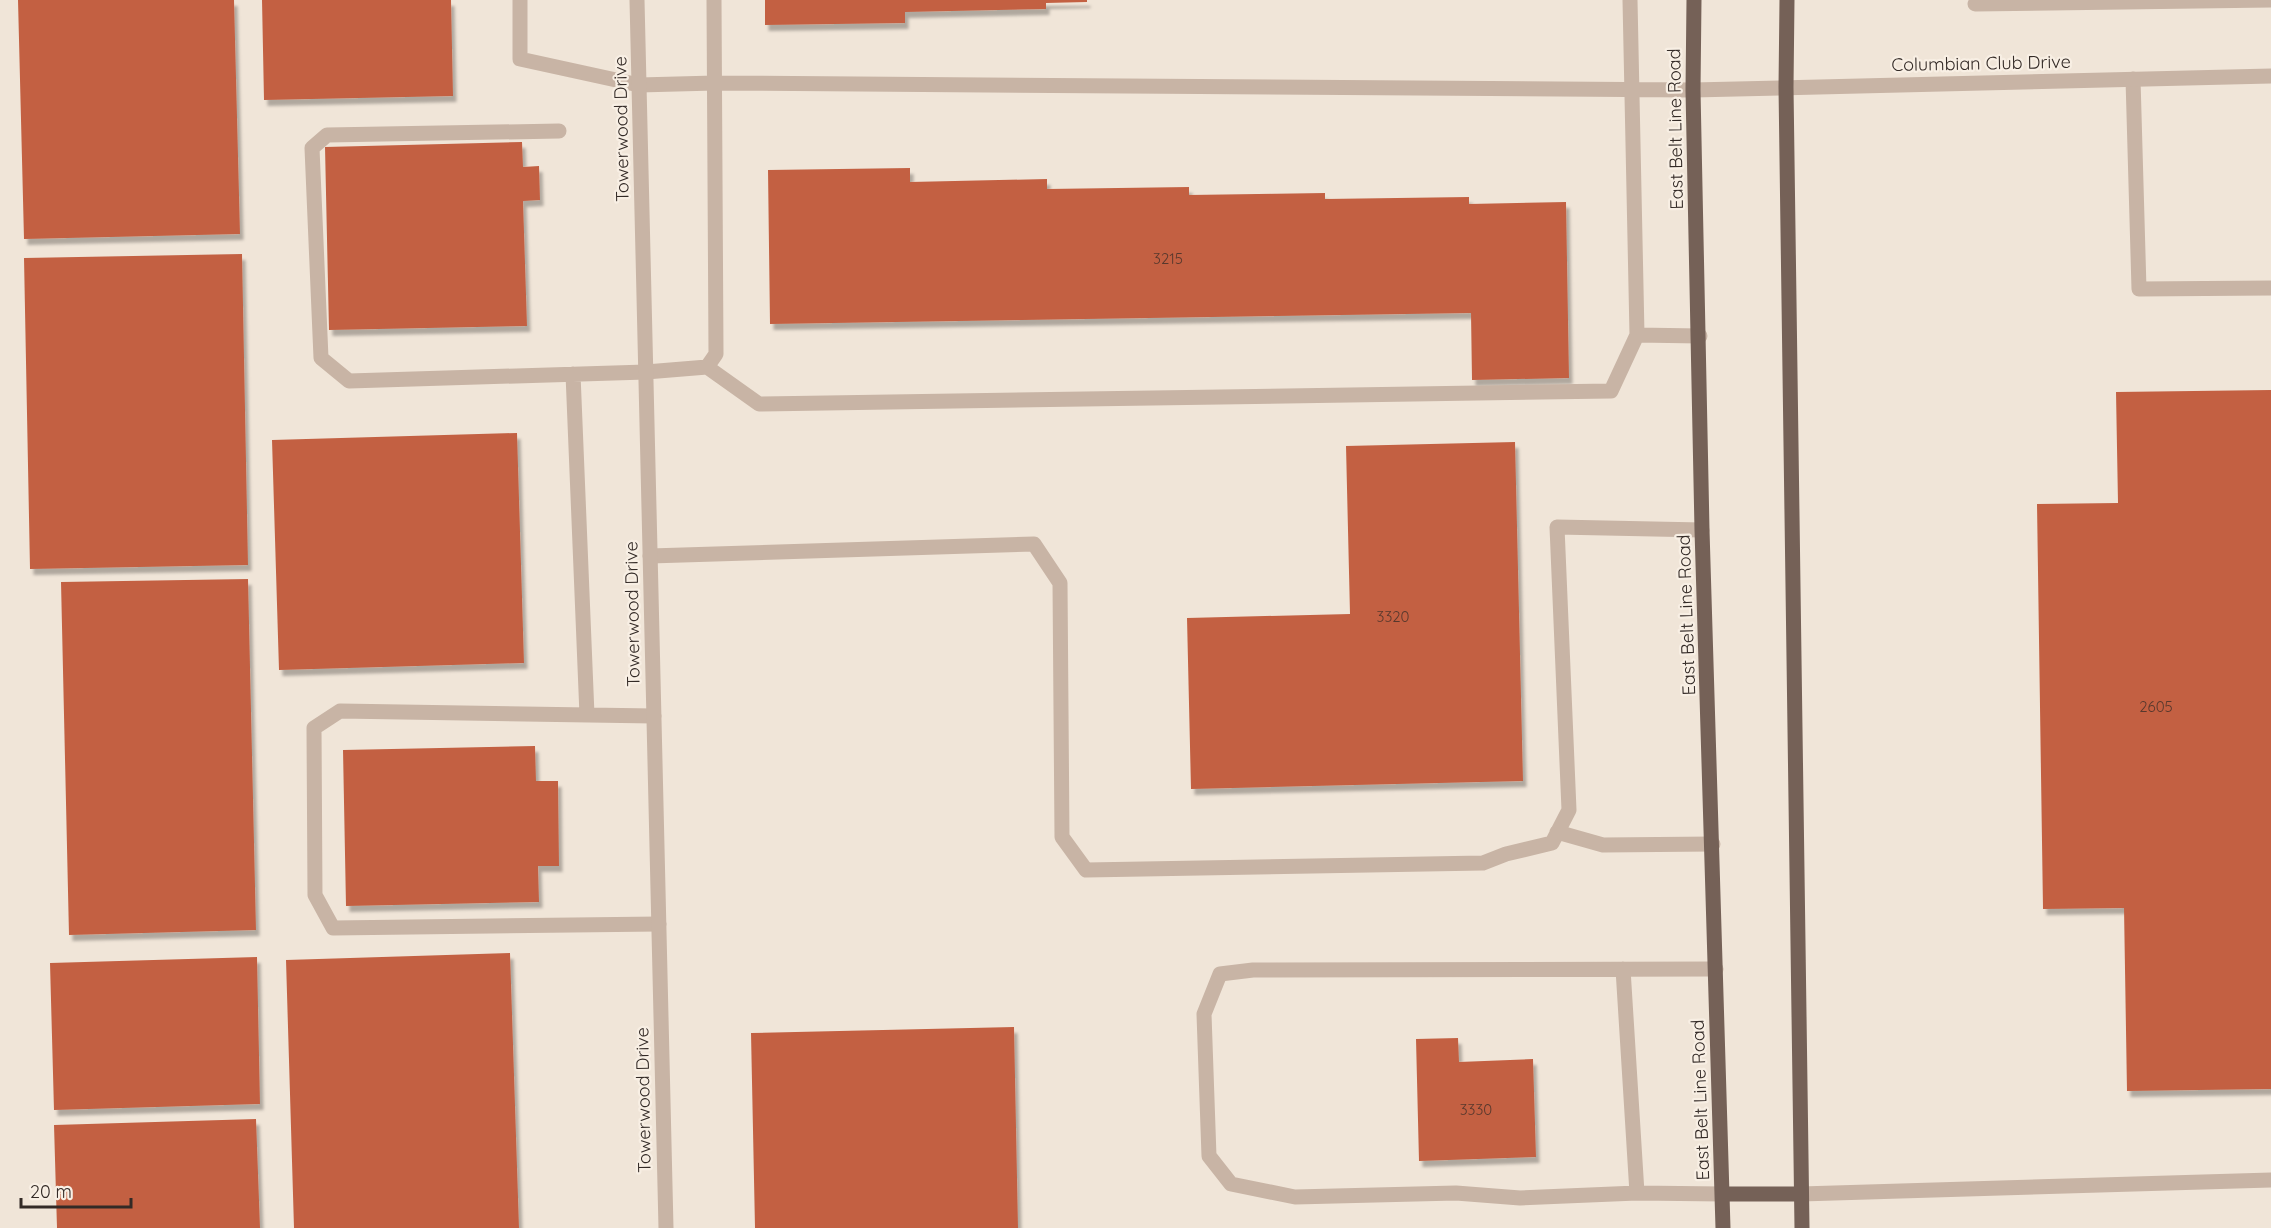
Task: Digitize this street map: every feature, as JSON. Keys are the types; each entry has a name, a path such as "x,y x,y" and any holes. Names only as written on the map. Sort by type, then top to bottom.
{"main road":[{"name":"East Belt Line Road","path":"1694,0 1693,90 1700,336 1702,530 1723,1228"},
{"path":"1787,0 1786,87 1802,1228"},
{"path":"1722,1194 1801,1194"}],"street":[{"name":"Columbian Club Drive","path":"520,0 520,59 639,85 715,83 1693,90 2271,76"},
{"name":"Towerwood Drive","path":"637,0 666,1228"},
{"path":"707,367 717,354 714,0"},
{"path":"559,131 327,135 312,148 321,358 349,381 646,372 707,367 759,404 1611,391 1637,335 1629,0"},
{"path":"1975,4 2271,0"},
{"path":"2133,79 2139,289 2271,288"},
{"path":"1637,335 1700,336"},
{"path":"573,374 587,715"},
{"path":"650,556 1034,544 1060,583 1062,837 1086,870 1483,863 1506,854 1552,843 1569,810 1557,527 1702,530"},
{"path":"654,716 340,711 314,728 315,895 333,928 659,924"},
{"path":"1557,832 1603,845 1713,844"},
{"path":"1623,969 1637,1192"},
{"path":"1716,969 1253,970 1220,974 1204,1014 1209,1156 1231,1184 1295,1197 1456,1193 1520,1198 1637,1192 1722,1194"},
{"path":"1801,1194 2271,1180"}],"building":[{"path":"18,0 234,0 240,234 24,239"},
{"path":"262,0 451,0 453,96 264,100"},
{"path":"765,0 1087,0 1087,2 1046,3 1046,9 905,12 905,23 765,25"},
{"path":"522,142 523,167 539,166 540,200 523,201 527,326 329,330 325,147"},
{"path":"910,168 910,182 1047,179 1047,189 1189,187 1189,195 1325,193 1325,199 1469,197 1469,204 1566,202 1569,378 1472,380 1471,313 770,324 768,170"},
{"path":"242,254 248,565 30,569 24,258"},
{"path":"2271,390 2271,1089 2127,1091 2124,908 2043,909 2037,504 2118,503 2116,392"},
{"path":"517,433 524,663 279,670 272,440"},
{"path":"1515,442 1523,781 1191,789 1187,618 1350,614 1346,446"},
{"path":"248,579 256,930 69,935 61,582"},
{"path":"535,746 536,781 558,781 559,866 538,866 539,902 346,906 343,750"},
{"path":"510,953 519,1228 294,1228 286,960"},
{"path":"257,957 260,1104 54,1110 50,963"},
{"path":"1014,1027 1018,1228 755,1228 751,1033"},
{"path":"1458,1038 1459,1062 1533,1059 1536,1157 1419,1161 1416,1039"},
{"path":"256,1119 260,1228 57,1228 54,1125"}]}
